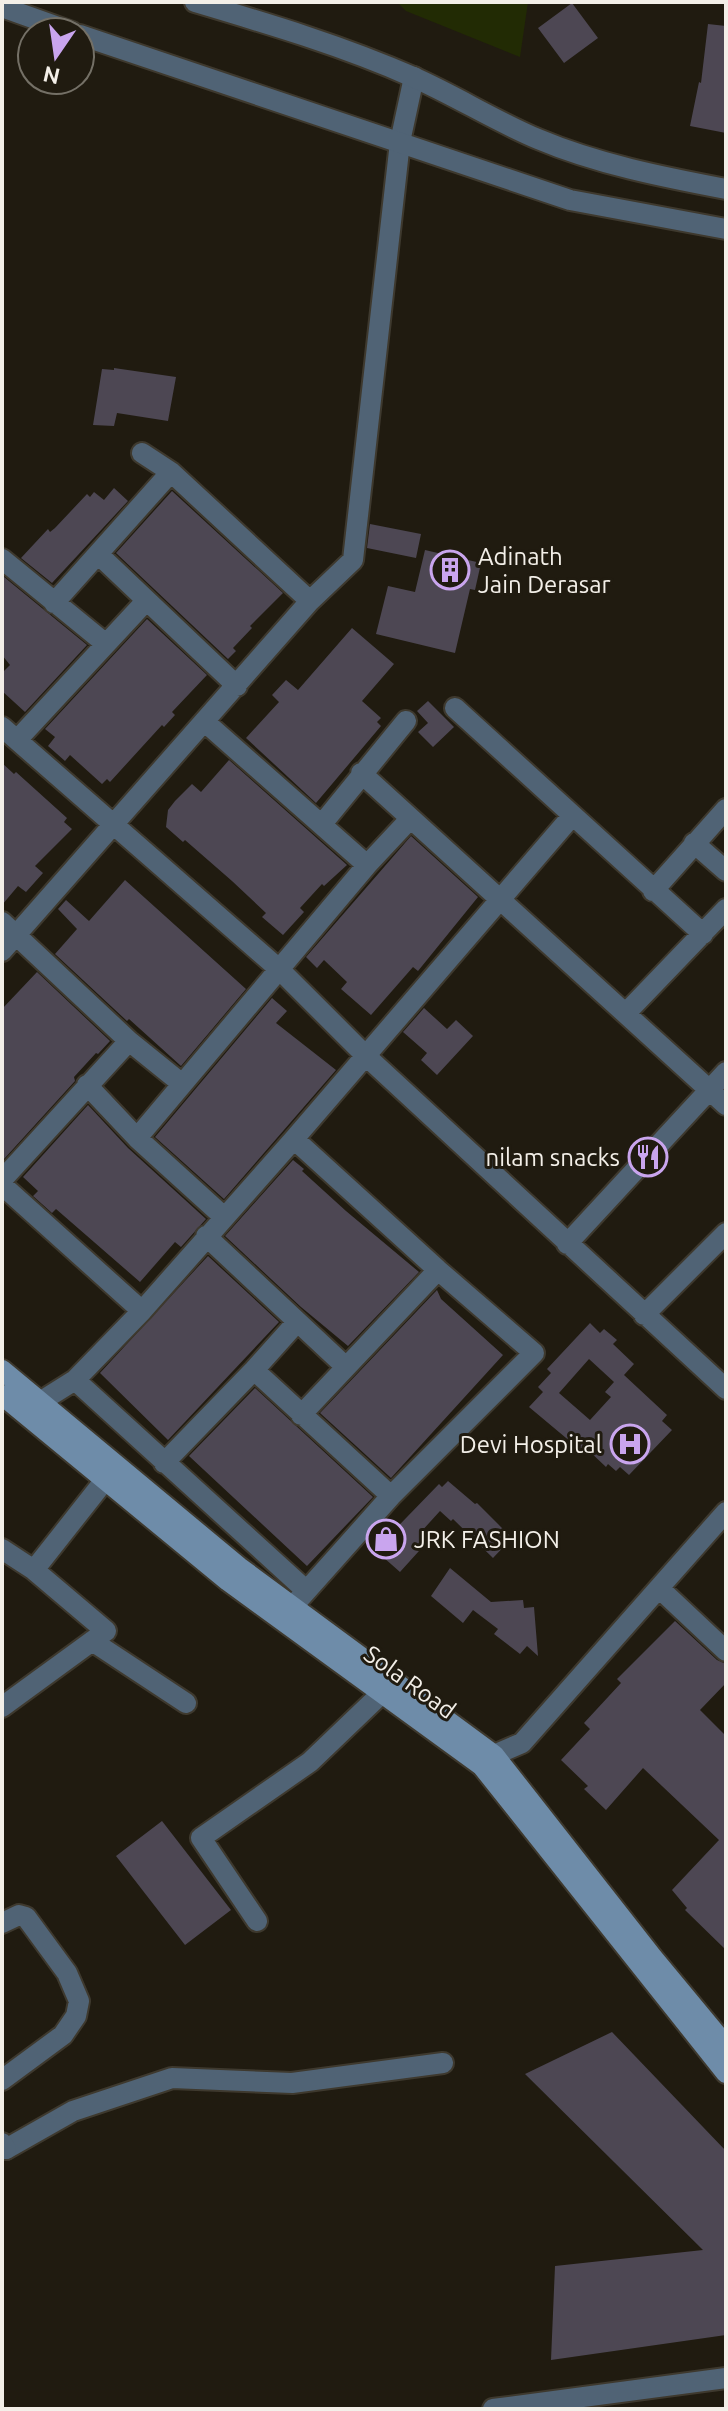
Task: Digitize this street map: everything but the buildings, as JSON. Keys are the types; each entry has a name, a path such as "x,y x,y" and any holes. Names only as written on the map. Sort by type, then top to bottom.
{"main road":[{"name":"Sola Road","path":"2,1370 239,1567 488,1760 726,2046"},
{"name":"Sola Road","path":"2,1395 228,1581 382,1693 488,1760 726,2073"}],"street":[{"path":"195,2 294,31 414,77 506,125 555,146 679,180 726,189"},
{"path":"2,7 27,16"},
{"path":"96,41 570,200 726,229"},
{"path":"2,951 10,928 116,825 310,601 353,560 400,142 414,77"},
{"path":"142,453 171,472 310,601"},
{"path":"54,603 171,472"},
{"path":"98,554 237,686"},
{"path":"2,559 106,644"},
{"path":"146,601 106,644 10,733 279,969 366,1056 726,1389"},
{"path":"455,708 703,934"},
{"path":"322,824 406,721"},
{"path":"205,722 367,865"},
{"path":"361,773 726,1105"},
{"path":"653,891 726,809"},
{"path":"40,1402 75,1380 142,1311 572,816"},
{"path":"137,1138 367,865 410,819"},
{"path":"694,843 726,871"},
{"path":"627,1012 726,909"},
{"path":"10,928 129,1041 181,1083"},
{"path":"129,1041 2,1182 142,1311"},
{"path":"567,1244 726,1072"},
{"path":"87,1085 137,1138 224,1217"},
{"path":"293,1606 391,1496 534,1353 294,1139"},
{"path":"644,1315 726,1233"},
{"path":"206,1236 346,1367"},
{"path":"301,1415 438,1270"},
{"path":"164,1463 297,1322"},
{"path":"254,1370 391,1496"},
{"path":"75,1380 299,1584"},
{"path":"34,1570 105,1480"},
{"path":"488,1760 522,1743 726,1512"},
{"path":"2,1549 34,1570 106,1631 2,1707"},
{"path":"659,1588 726,1651"},
{"path":"92,1641 186,1703"},
{"path":"257,1921 201,1838 310,1762 382,1693"},
{"path":"2,1923 19,1915 26,1917 67,1973 79,2001 76,2016 63,2035 2,2080"},
{"path":"4,2146 73,2111 172,2078 292,2083 443,2063"},
{"path":"493,2409 726,2378"}],"green space":[{"path":"397,2 528,2 520,57 406,11"}],"place":[{"name":"Adinath Jain Derasar","path":"450,570"},
{"name":"nilam snacks","path":"648,1157"},
{"name":"Devi Hospital","path":"630,1444"},
{"name":"JRK FASHION","path":"386,1539"}]}
